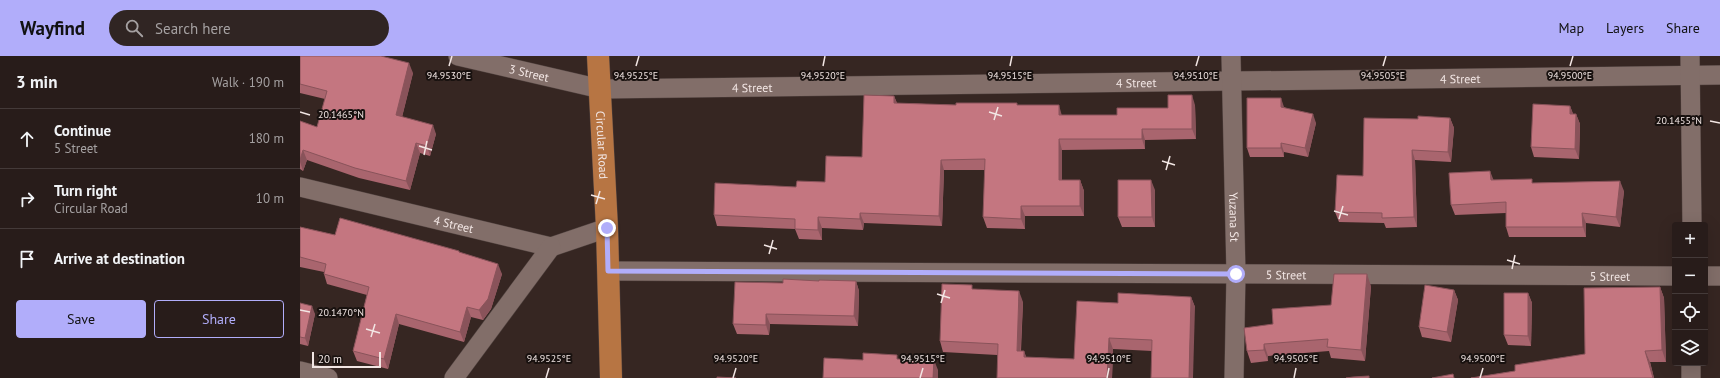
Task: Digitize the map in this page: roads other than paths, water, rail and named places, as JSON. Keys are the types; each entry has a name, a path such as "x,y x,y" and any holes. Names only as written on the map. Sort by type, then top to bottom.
{"main road":[{"name":"Circular Road","path":"598,56 601,88 607,228 611,378"}],"street":[{"name":"3 Street","path":"458,56 601,88"},
{"name":"Yuzana St","path":"1232,56 1236,274 1234,378"},
{"name":"4 Street","path":"601,88 1232,81 1690,65 1720,75"},
{"path":"1690,65 1692,222"},
{"name":"4 Street","path":"300,187 551,247"},
{"path":"454,378 551,247 607,228"},
{"name":"5 Street","path":"608,271 1672,276"},
{"path":"1708,276 1720,276"},
{"path":"1691,366 1691,378"},
{"path":"300,371 328,378"}]}
